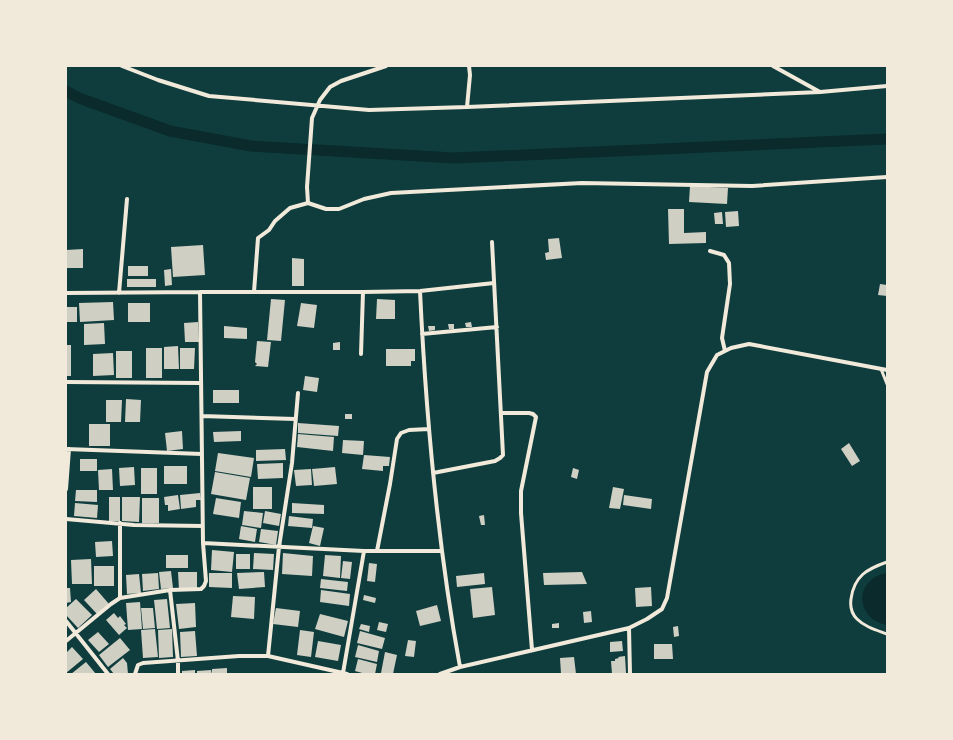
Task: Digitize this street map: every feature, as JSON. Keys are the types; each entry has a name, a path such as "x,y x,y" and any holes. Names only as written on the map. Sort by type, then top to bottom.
{"street":[{"path":"122,66 158,80 209,96 369,110 467,108 820,92 887,86"},
{"path":"308,203 307,187 312,118 320,100 330,87 341,81 386,66"},
{"path":"467,108 470,75 469,66"},
{"path":"773,66 820,92"},
{"path":"254,292 258,238 269,230 275,221 290,208 308,203 326,209 339,209 364,199 391,192 554,184 752,186 887,177"},
{"path":"119,293 127,199"},
{"path":"433,473 495,460 503,455 492,242"},
{"path":"710,251 724,255 729,263 730,284 722,338 725,351"},
{"path":"66,293 363,292 420,290 494,283"},
{"path":"420,290 429,429 441,551 460,666"},
{"path":"66,641 120,598 170,590 201,589 206,581 203,526 200,292"},
{"path":"361,354 363,292"},
{"path":"422,334 497,327"},
{"path":"440,674 460,666 629,628 647,620 662,609 667,598 707,372 718,355 731,348 749,344 887,370"},
{"path":"66,382 201,383"},
{"path":"268,656 279,547 292,463 298,393"},
{"path":"501,413 529,413 533,414 536,418 521,491 521,513 532,650"},
{"path":"202,416 296,420"},
{"path":"377,550 397,439 401,433 409,430 429,429"},
{"path":"66,489 67,449 202,454"},
{"path":"66,519 120,524 203,526"},
{"path":"120,524 120,598"},
{"path":"204,543 364,551 441,551"},
{"path":"135,674 138,665 143,663 239,656 268,656 345,673 364,551"},
{"path":"170,590 178,661 178,674"},
{"path":"66,621 108,674"},
{"path":"629,628 630,674"}],"lane":[{"path":"881,369 887,384"},
{"path":"887,562 872,567 856,582 852,590 851,603 852,612 865,626 887,634"}],"water":[{"path":"887,573 887,625 876,621 868,615 862,599 868,582 876,576"}],"building":[{"path":"690,186 728,188 727,204 689,202"},
{"path":"668,209 684,209 684,233 706,232 706,243 669,244"},
{"path":"738,211 739,226 726,227 725,212"},
{"path":"722,212 723,224 715,224 714,213"},
{"path":"559,238 562,258 546,260 545,253 549,252 548,239"},
{"path":"203,245 205,275 173,277 171,247"},
{"path":"83,249 83,268 66,268 66,250"},
{"path":"292,258 304,259 304,286 292,286"},
{"path":"128,266 148,266 148,276 128,276"},
{"path":"171,269 172,285 165,286 164,270"},
{"path":"127,279 156,279 156,287 127,287"},
{"path":"880,284 887,285 887,296 878,295"},
{"path":"271,299 285,300 281,341 267,340"},
{"path":"377,299 395,300 395,319 376,319"},
{"path":"113,302 114,320 80,322 79,303"},
{"path":"128,303 150,303 150,322 128,322"},
{"path":"301,303 317,305 314,328 297,326"},
{"path":"66,307 77,307 77,322 66,322"},
{"path":"198,322 199,342 185,342 184,323"},
{"path":"471,322 472,327 466,327 465,323"},
{"path":"104,323 105,344 84,345 84,324"},
{"path":"448,324 454,324 454,329 449,329"},
{"path":"224,326 247,328 247,339 224,338"},
{"path":"428,326 435,326 435,330 429,331"},
{"path":"257,341 271,342 268,367 255,366 257,364 255,362"},
{"path":"340,342 340,350 333,350 333,343"},
{"path":"66,345 71,345 71,376 66,376"},
{"path":"178,346 179,369 164,369 164,347"},
{"path":"146,348 162,348 162,378 146,378"},
{"path":"180,348 195,348 194,369 180,369"},
{"path":"386,349 415,349 415,361 411,361 411,366 386,366"},
{"path":"116,351 132,351 132,378 116,378"},
{"path":"113,353 114,375 93,376 93,354"},
{"path":"305,376 319,378 317,392 303,390"},
{"path":"213,390 239,390 239,403 213,403"},
{"path":"126,399 141,400 140,422 125,422"},
{"path":"106,400 122,400 121,422 106,422"},
{"path":"345,414 352,414 352,419 345,419"},
{"path":"298,423 339,426 338,436 298,433"},
{"path":"89,424 110,424 110,446 89,446"},
{"path":"182,431 183,449 167,451 165,433"},
{"path":"241,431 241,441 214,442 213,432"},
{"path":"298,434 334,437 333,451 297,447"},
{"path":"343,440 364,441 363,455 342,453"},
{"path":"849,443 860,461 852,466 841,449"},
{"path":"285,449 286,460 256,461 256,450"},
{"path":"218,453 254,458 251,477 215,471"},
{"path":"364,455 390,457 389,466 383,466 383,471 362,469"},
{"path":"80,459 97,459 97,471 80,471"},
{"path":"283,463 283,478 258,479 257,464"},
{"path":"164,466 187,466 187,484 164,484"},
{"path":"134,467 135,485 120,486 119,468"},
{"path":"335,467 337,484 314,486 312,469"},
{"path":"141,468 157,468 157,494 141,494"},
{"path":"573,468 579,470 577,479 571,477"},
{"path":"112,469 113,490 99,490 98,470"},
{"path":"311,469 312,485 296,486 294,470"},
{"path":"215,472 250,478 246,500 211,494"},
{"path":"253,487 272,487 272,509 253,509"},
{"path":"613,487 624,489 620,509 609,508"},
{"path":"76,490 97,490 97,502 75,501"},
{"path":"200,493 201,500 196,500 196,507 181,509 180,495"},
{"path":"178,495 180,509 168,511 168,505 165,505 164,497"},
{"path":"624,495 652,499 651,509 623,505"},
{"path":"109,497 120,497 120,521 109,521"},
{"path":"122,497 140,497 139,522 122,521"},
{"path":"142,498 159,498 159,523 142,523"},
{"path":"216,498 241,502 239,518 213,514"},
{"path":"75,503 98,505 97,518 74,516"},
{"path":"292,503 324,505 324,514 292,513"},
{"path":"244,511 263,513 261,528 242,525"},
{"path":"265,511 281,514 279,526 263,523"},
{"path":"484,515 485,525 481,525 479,516"},
{"path":"289,516 313,519 312,528 288,526"},
{"path":"241,526 257,529 255,542 239,539"},
{"path":"313,526 324,528 320,546 309,543"},
{"path":"261,529 278,531 276,545 259,542"},
{"path":"112,541 113,556 96,557 95,542"},
{"path":"212,550 234,552 232,572 211,570"},
{"path":"254,553 274,554 273,570 253,569"},
{"path":"283,553 313,556 312,576 282,574"},
{"path":"236,554 250,554 250,569 236,569"},
{"path":"166,555 188,555 188,568 166,568"},
{"path":"325,555 341,556 340,578 323,576"},
{"path":"91,559 92,584 72,584 71,560"},
{"path":"343,561 352,562 350,579 341,578"},
{"path":"369,563 377,564 375,582 367,581"},
{"path":"94,566 114,566 114,586 94,586"},
{"path":"171,571 173,588 161,589 159,572"},
{"path":"178,572 197,572 197,589 179,590"},
{"path":"264,572 265,587 239,589 237,573"},
{"path":"582,572 587,584 544,585 543,573"},
{"path":"158,573 159,589 143,591 142,574"},
{"path":"209,573 232,573 232,588 209,587"},
{"path":"484,573 485,584 457,587 456,576"},
{"path":"139,574 141,593 127,594 126,575"},
{"path":"321,579 348,582 347,591 320,588"},
{"path":"492,587 495,615 473,618 470,589"},
{"path":"651,587 652,606 636,607 635,588"},
{"path":"66,588 70,588 71,602 66,603"},
{"path":"96,589 109,604 97,614 84,600"},
{"path":"321,590 350,594 349,606 320,602"},
{"path":"364,595 376,598 375,603 363,600"},
{"path":"233,596 255,597 254,619 231,617"},
{"path":"76,599 92,615 78,628 66,615 66,608"},
{"path":"167,599 170,628 157,629 154,600"},
{"path":"140,602 142,629 128,630 126,603"},
{"path":"195,603 196,627 179,629 176,604"},
{"path":"437,605 441,621 420,626 416,611"},
{"path":"141,608 153,608 155,628 143,629"},
{"path":"276,608 300,611 298,627 273,624"},
{"path":"591,611 592,622 584,623 583,612"},
{"path":"114,613 118,618 120,616 127,628 119,635 106,620"},
{"path":"320,614 348,621 344,637 315,629"},
{"path":"379,622 388,624 386,632 377,630"},
{"path":"559,623 559,628 552,628 552,624"},
{"path":"361,624 370,626 369,632 359,629"},
{"path":"678,626 679,636 674,637 673,627"},
{"path":"155,629 158,657 143,658 141,630"},
{"path":"172,629 173,657 159,658 158,630"},
{"path":"300,630 314,632 311,657 297,655"},
{"path":"195,631 197,656 181,657 180,632"},
{"path":"360,631 385,638 382,649 357,643"},
{"path":"98,632 109,644 99,652 88,640"},
{"path":"120,638 130,650 108,667 99,655"},
{"path":"408,640 416,641 414,657 405,656"},
{"path":"318,641 341,645 338,661 315,657"},
{"path":"622,641 623,651 610,652 610,642"},
{"path":"654,644 672,644 673,659 654,659"},
{"path":"358,645 379,651 377,662 355,657"},
{"path":"72,647 83,659 66,673 66,653"},
{"path":"385,652 397,655 393,674 381,673"},
{"path":"625,656 626,673 612,674 611,661 615,661 615,659 619,658 618,657"},
{"path":"574,657 576,674 561,674 560,658"},
{"path":"123,658 127,663 128,674 114,674 110,669"},
{"path":"358,659 377,664 375,674 366,674 355,671"},
{"path":"86,662 96,674 71,674"},
{"path":"227,668 227,674 212,674 212,669"},
{"path":"195,670 195,674 182,674 182,671"},
{"path":"211,670 212,674 197,674 197,671"}],"waterway":[{"path":"66,91 79,98 170,131 251,146 454,158 887,139"}]}
